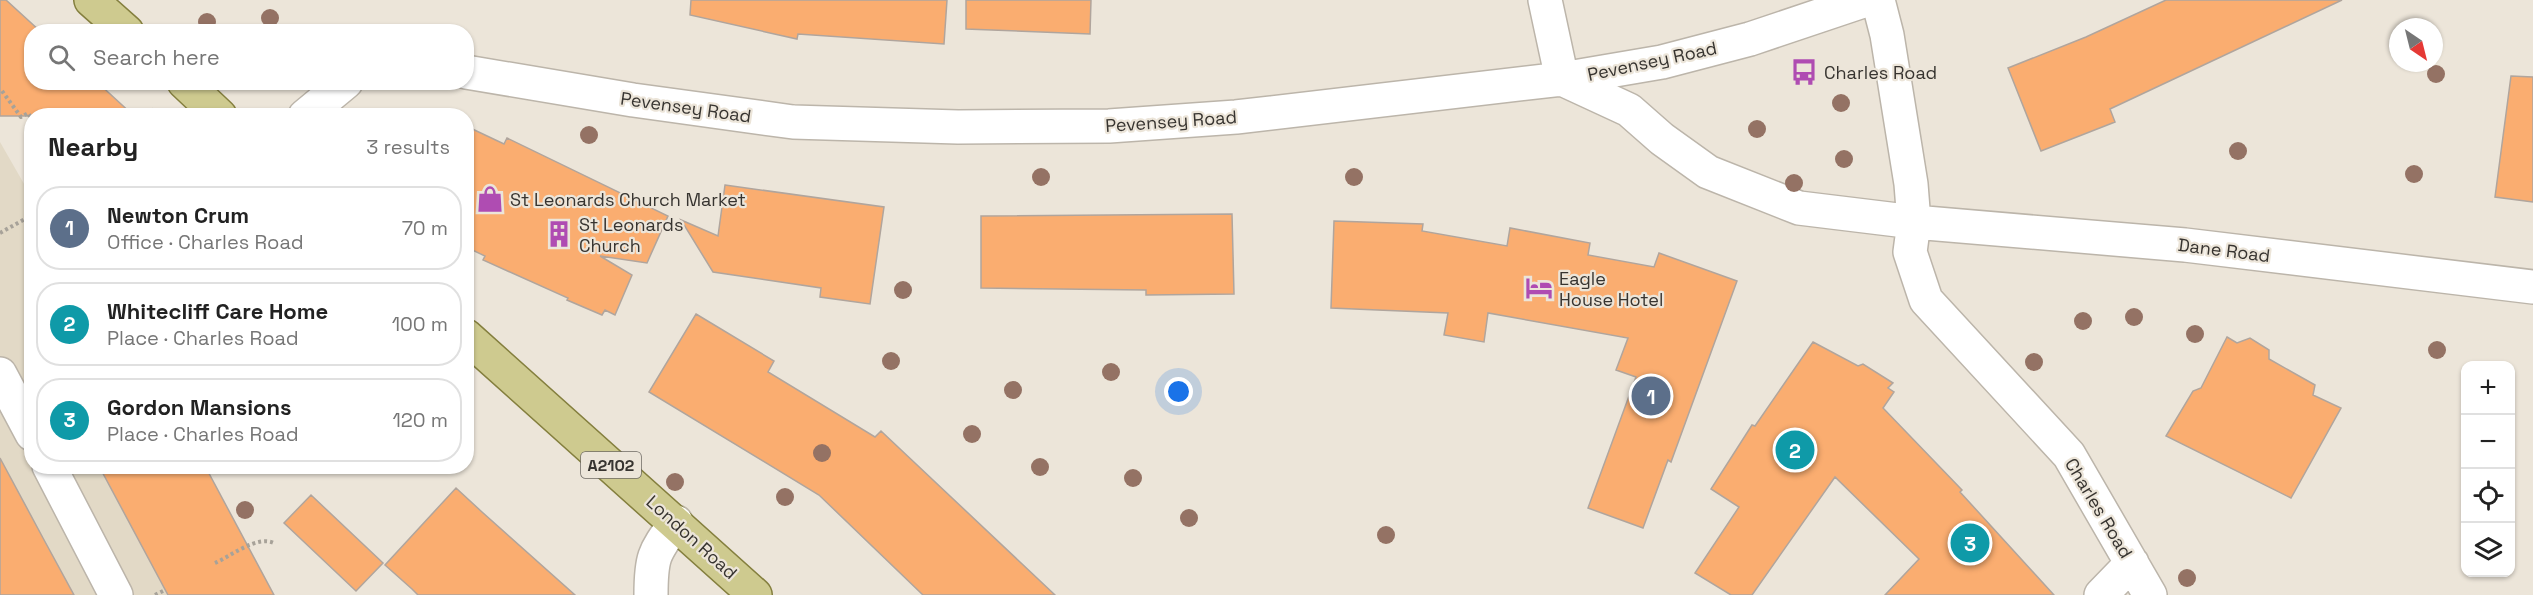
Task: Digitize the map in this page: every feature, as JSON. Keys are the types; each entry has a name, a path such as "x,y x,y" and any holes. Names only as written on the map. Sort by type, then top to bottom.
{"main road":[{"path":"91,0 118,24"},
{"path":"192,90 212,108"},
{"name":"London Road","path":"474,343 755,595"}],"street":[{"path":"1545,0 1562,79 1629,110 1662,139 1708,172 1798,208 1914,222"},
{"name":"Pevensey Road","path":"474,73 633,100 793,122 958,128 1109,126 1236,117 1562,79 1662,62 1739,42 1866,0"},
{"name":"Charles Road","path":"1878,0 1897,94 1911,184 1914,222 1910,252 1926,300 2069,455 2150,595"},
{"path":"315,108 336,90"},
{"name":"Dane Road","path":"1914,222 2185,245 2533,287"},
{"path":"0,374 24,419"},
{"path":"53,474 117,595"},
{"path":"651,595 651,571 655,552 676,522"},
{"path":"2101,595 2132,563"}],"path":[{"path":"2,91 21,117 24,115"},
{"path":"0,233 24,220"},
{"path":"215,563 256,543 268,540 274,543"},
{"path":"154,595 165,590"}],"shaded area":[{"path":"0,142 24,184 24,474 196,474 268,595 0,595"}],"building":[{"path":"0,0 6,0 32,24 24,24 24,90 106,90 125,108 24,108 24,116 0,116"},
{"path":"691,0 947,0 944,44 798,34 797,39 690,15"},
{"path":"966,0 1091,0 1090,34 966,29"},
{"path":"2166,0 2342,0 2110,109 2115,122 2041,151 2008,68 2086,37"},
{"path":"2511,76 2533,77 2533,202 2495,197"},
{"name":"St Leonards Church","path":"474,130 504,144 507,138 668,216 647,263 600,256 632,275 615,315 605,310 602,315 567,300 568,298 483,260 485,256 474,251"},
{"path":"725,185 884,207 870,304 820,297 821,288 713,272 681,220 718,236"},
{"path":"1232,214 1234,294 1146,295 1146,290 981,288 981,216"},
{"path":"1334,221 1423,224 1422,231 1507,246 1510,228 1590,243 1588,255 1654,267 1659,253 1737,281 1671,462 1668,460 1643,528 1588,508 1636,377 1616,370 1628,338 1488,313 1484,342 1444,335 1448,313 1331,308"},
{"path":"696,314 774,361 768,372 875,437 881,431 1055,595 923,595 819,495 649,392"},
{"path":"2227,337 2237,343 2250,338 2269,350 2269,359 2315,385 2313,395 2341,408 2291,498 2166,436 2193,391 2201,388"},
{"path":"1813,342 1858,366 1863,364 1893,383 1888,388 1894,392 1883,408 1962,490 1960,492 2054,595 1885,595 1919,559 1835,477 1752,595 1731,595 1695,573 1739,507 1711,489 1752,425 1755,426"},
{"path":"0,458 43,538 74,595 0,595"},
{"path":"103,474 209,474 274,595 168,595"},
{"path":"456,488 575,595 418,595 385,565"},
{"path":"311,495 383,563 356,591 284,523"}],"place":[{"name":"Charles Road","path":"1804,72"},
{"name":"St Leonards Church Market","path":"490,199"},
{"name":"St Leonards Church","path":"559,234"},
{"name":"Eagle House Hotel","path":"1539,288"},
{"name":"Newton Crum","path":"1651,396"},
{"name":"Whitecliff Care Home","path":"1795,450"},
{"name":"Gordon Mansions","path":"1970,543"}]}
